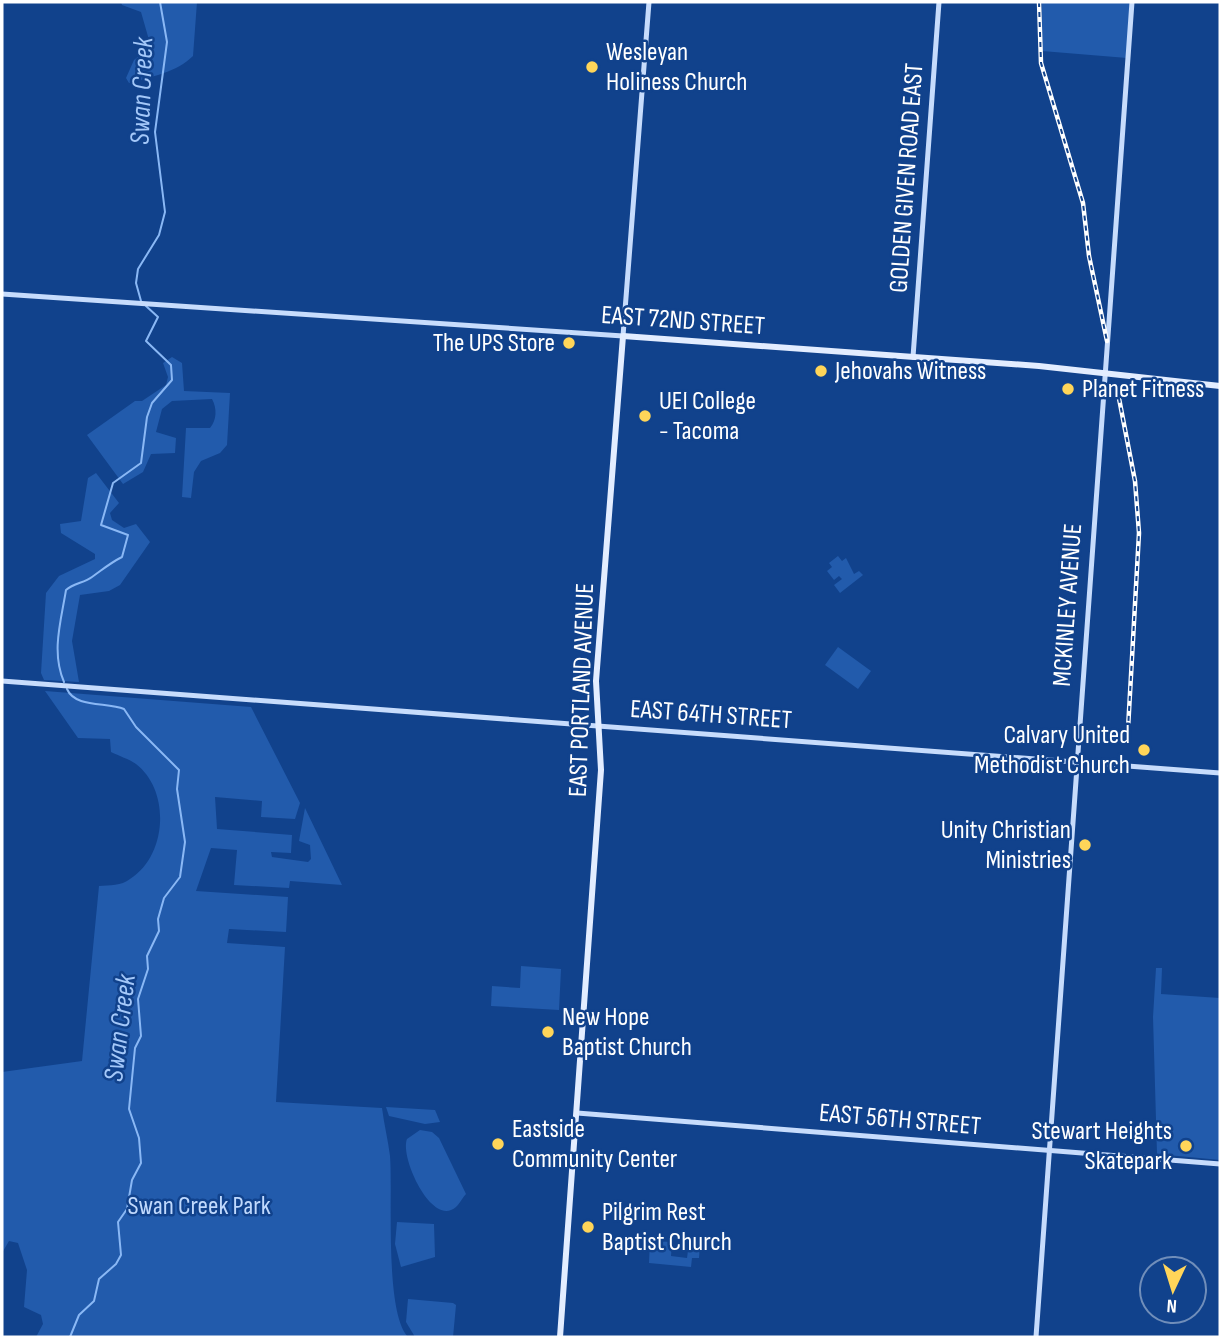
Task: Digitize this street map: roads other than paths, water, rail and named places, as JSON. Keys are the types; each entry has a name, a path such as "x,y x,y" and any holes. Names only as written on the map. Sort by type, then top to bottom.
{"main road":[{"name":"EAST 72ND STREET","path":"623,336 1105,373 1220,386"},
{"name":"EAST PORTLAND AVENUE","path":"560,1337 601,760 596,681 623,336"}],"street":[{"name":"EAST PORTLAND AVENUE","path":"623,336 649,2"},
{"name":"GOLDEN GIVEN ROAD EAST","path":"913,357 939,2"},
{"name":"MCKINLEY AVENUE","path":"1036,1337 1132,2"},
{"name":"EAST 72ND STREET","path":"2,294 623,336"},
{"name":"EAST 64TH STREET","path":"2,681 1220,773"},
{"name":"EAST 56TH STREET","path":"578,1113 1220,1164"}],"waterway":[{"name":"Swan Creek","path":"141,301 136,283 138,269 159,235 165,212 155,132 167,42 160,2"},
{"name":"Swan Creek","path":"64,682 58,648 66,590 89,579 122,557 128,535 101,525 113,483 141,463 147,417 152,403 172,380 171,365 146,341 158,317 146,306"},
{"name":"Swan Creek","path":"67,689 71,695 84,702 124,709 136,727 179,770 177,789 185,842 180,877 164,898 158,919 159,931 147,956 148,969 138,999 141,1036 135,1048 129,1109 139,1138 141,1163 132,1180 127,1209 118,1222 121,1255 116,1264 99,1279 94,1301 79,1315 70,1337"}],"railway":[{"path":"1039,2 1041,63 1083,203 1089,256 1107,341"},
{"path":"1117,388 1135,481 1139,533 1128,729"}],"place":[{"name":"Wesleyan Holiness Church","path":"592,67"},
{"name":"The UPS Store","path":"569,343"},
{"name":"Jehovahs Witness","path":"821,371"},
{"name":"Planet Fitness","path":"1068,389"},
{"name":"UEI College - Tacoma","path":"645,416"},
{"name":"Calvary United Methodist Church","path":"1144,750"},
{"name":"Unity Christian Ministries","path":"1085,845"},
{"name":"New Hope Baptist Church","path":"548,1032"},
{"name":"Eastside Community Center","path":"498,1144"},
{"name":"Stewart Heights Skatepark","path":"1186,1146"},
{"name":"Pilgrim Rest Baptist Church","path":"588,1227"}],"park label":[{"name":"Swan Creek Park","path":"199,1206"}]}
